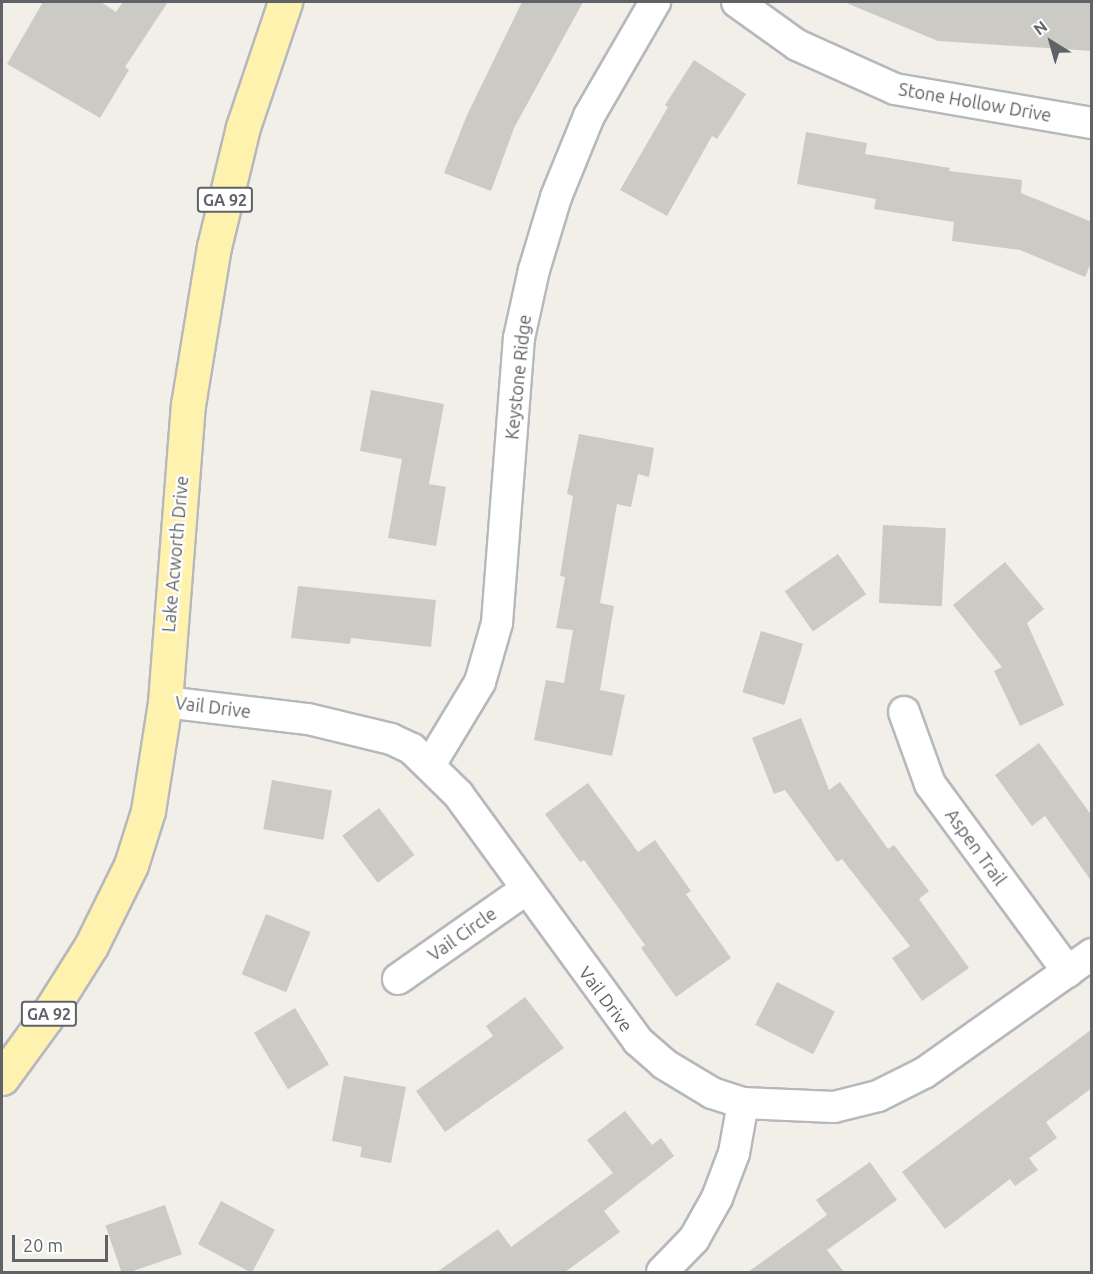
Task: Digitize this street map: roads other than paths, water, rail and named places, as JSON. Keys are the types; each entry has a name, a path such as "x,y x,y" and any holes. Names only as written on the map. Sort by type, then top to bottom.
{"main road":[{"name":"Lake Acworth Drive","path":"2,1078 45,1019 88,951 131,865 159,762 188,405 214,247 243,127 285,2"}],"street":[{"name":"Keystone Ridge","path":"430,765 480,682 495,634 519,338 534,270 556,197 589,116 655,2"},
{"name":"Stone Hollow Drive","path":"737,2 797,45 895,89 1092,123"},
{"name":"Vail Drive","path":"165,702 308,719 391,739 430,765 458,794 525,890 638,1041 664,1064 712,1093 743,1103 834,1107 878,1096 924,1073 1092,954"},
{"name":"Aspen Trail","path":"904,712 930,784 1068,972"},
{"name":"Vail Circle","path":"398,979 525,890"},
{"path":"662,1272 694,1239 717,1198 734,1153 743,1103"}]}
